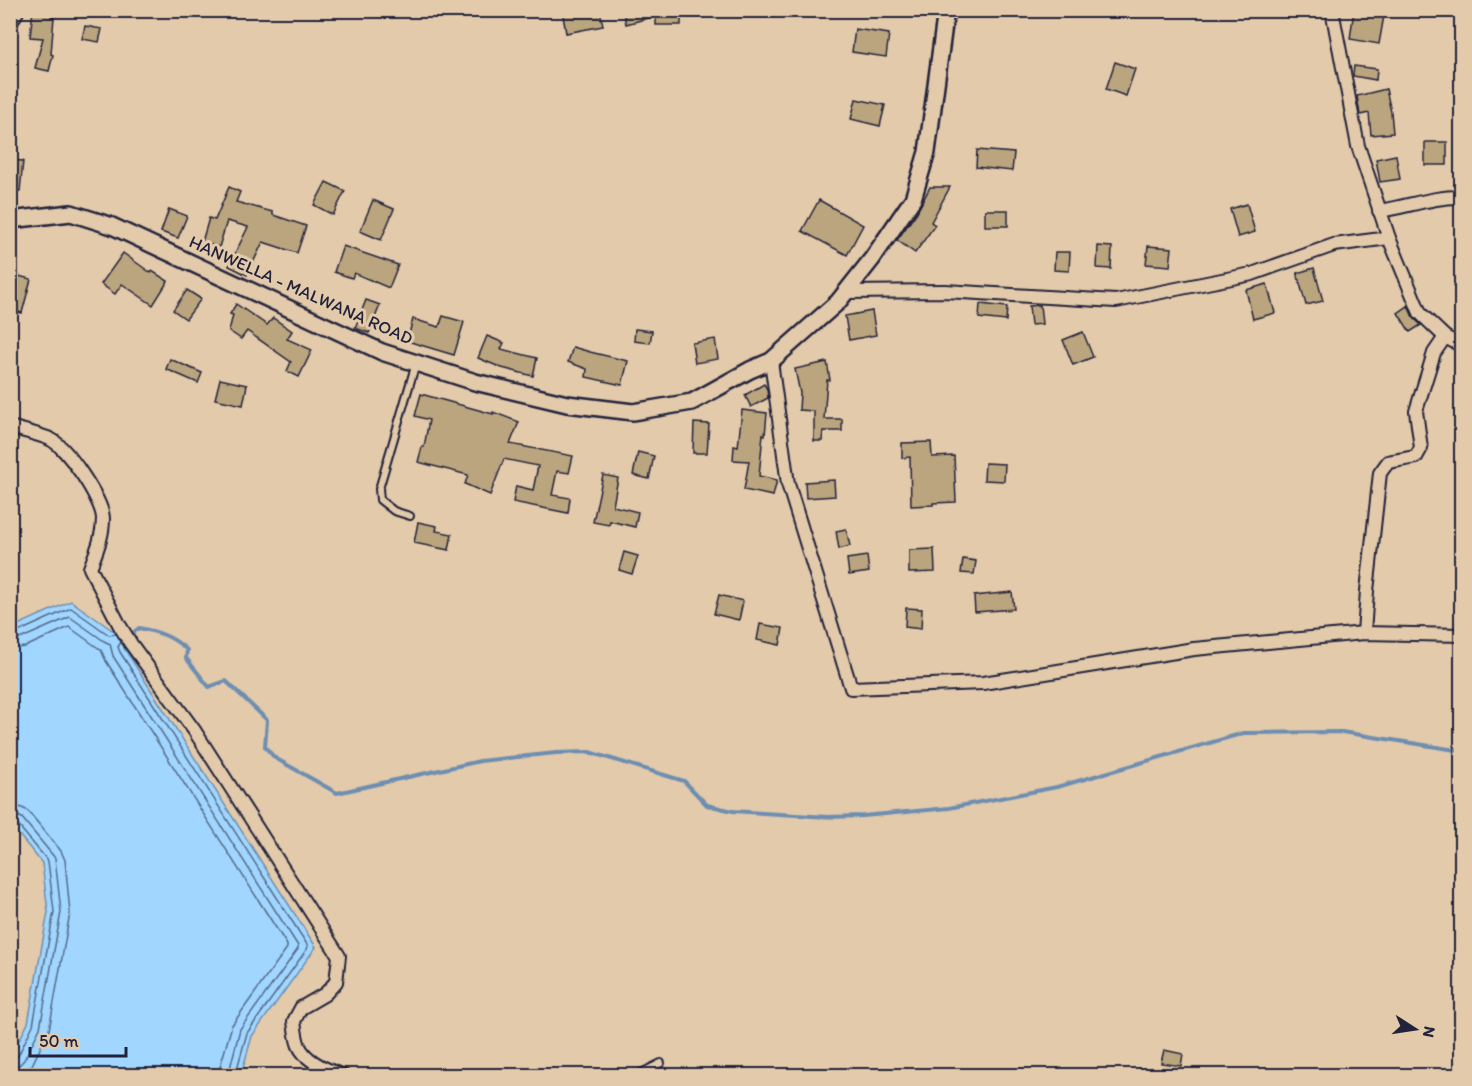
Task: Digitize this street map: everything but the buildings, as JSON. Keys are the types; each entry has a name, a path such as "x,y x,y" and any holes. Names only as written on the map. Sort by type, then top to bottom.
{"street":[{"path":"10,24 18,10"},
{"name":"HANWELLA - MALWANA ROAD","path":"10,220 71,213 112,226 382,351 475,382 567,404 633,412 692,402 771,361 838,302 872,260 913,199 927,152 946,10"},
{"path":"1332,10 1358,146 1389,238 1420,313 1445,337 1461,346"},
{"path":"1379,211 1445,196 1461,197"},
{"path":"844,292 945,291 1116,301 1252,273 1334,245 1389,238"},
{"path":"1364,633 1366,591 1380,473 1388,462 1416,457 1421,448 1416,411 1434,353 1445,337"},
{"path":"771,361 788,484 851,688 982,683 1194,649 1364,633 1461,635"},
{"path":"10,427 53,440 92,488 103,516 102,535 90,568 120,626 194,730 339,956 336,982 325,994 301,1008 294,1022 299,1047 310,1059 344,1076"}],"lane":[{"path":"410,516 394,511 380,500 379,489 416,363"},
{"path":"635,1076 661,1063"}],"water":[{"path":"71,601 112,630 120,626 131,644 124,648 316,947 252,1036 241,1075 11,1075 10,1058 28,1023 48,912 42,863 11,825 11,623 18,625"}],"waterway":[{"path":"130,635 139,628 165,635 176,641 187,650 186,658 209,687 226,681 267,720 265,747 275,758 337,793 480,761 589,752 684,781 707,805 733,811 828,817 863,816 949,808 1057,787 1244,733 1342,732 1462,751"}]}
